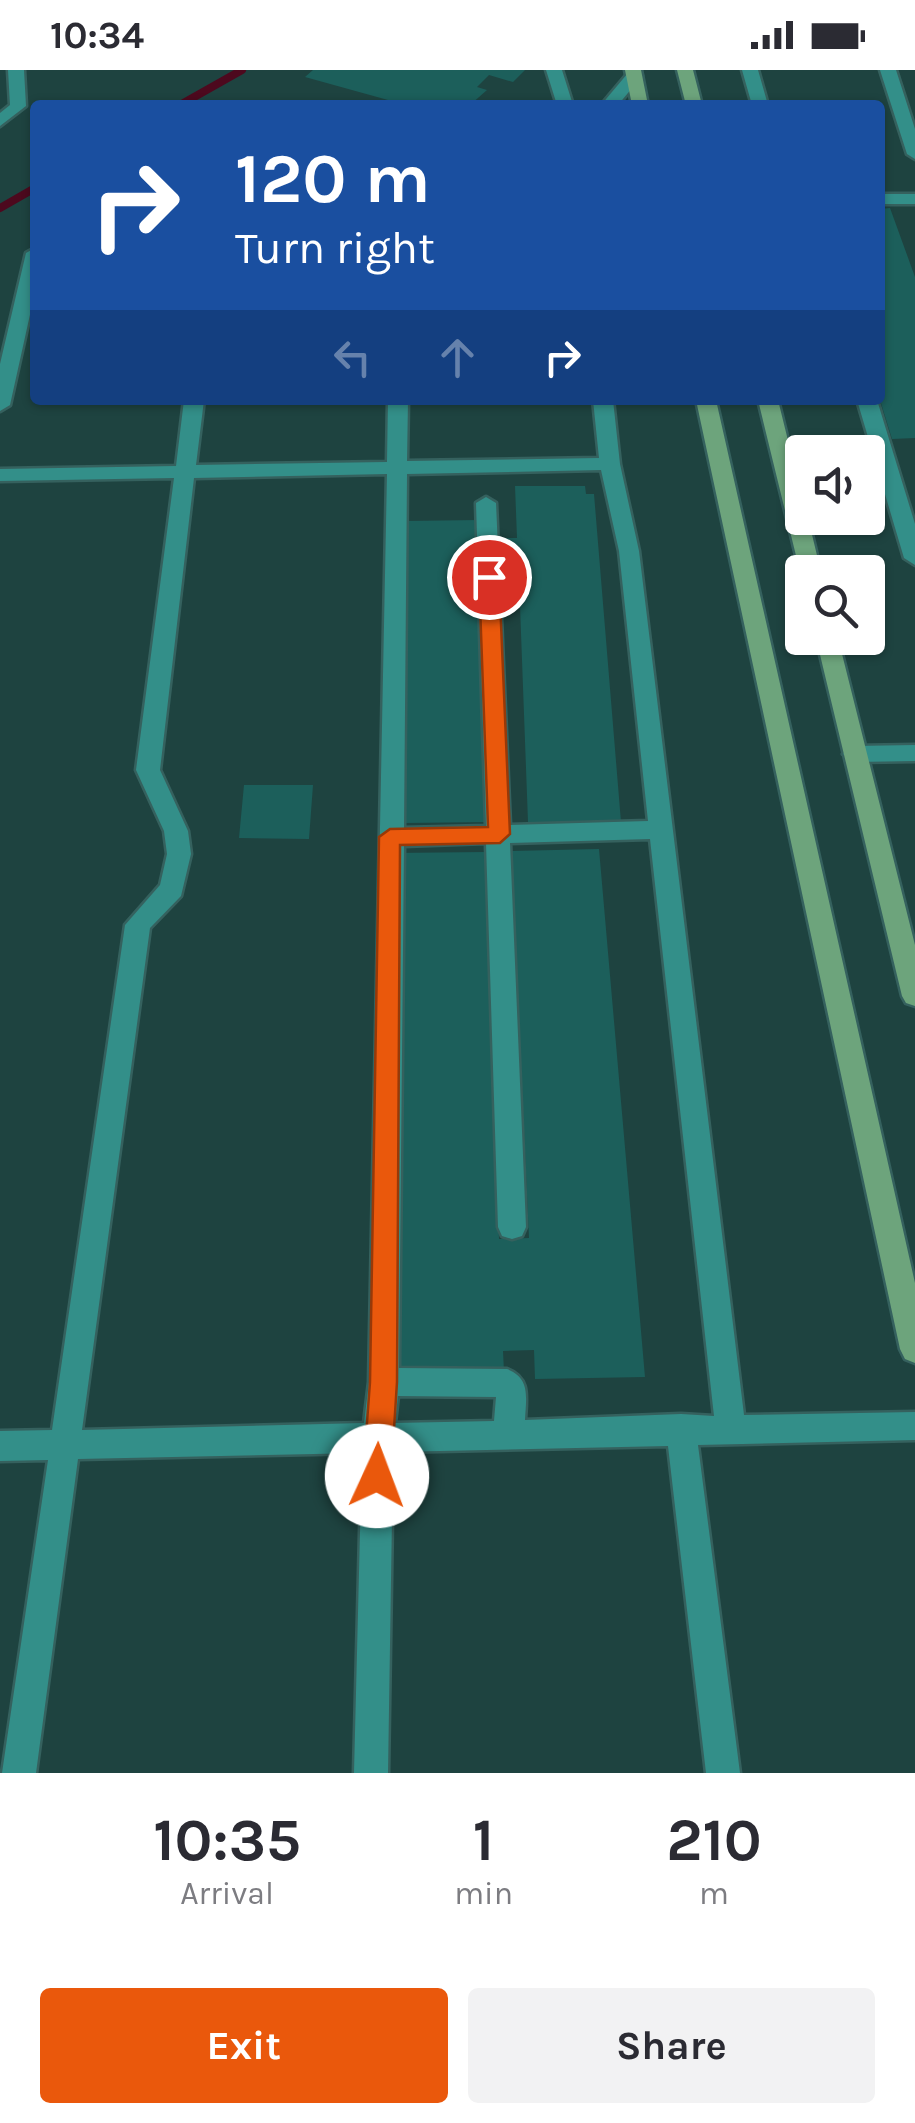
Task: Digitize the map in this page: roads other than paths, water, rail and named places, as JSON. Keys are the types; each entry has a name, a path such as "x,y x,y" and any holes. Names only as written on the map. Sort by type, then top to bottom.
{"main road":[{"path":"685,70 693,100"},
{"path":"633,73 639,100"},
{"path":"707,405 915,1349"},
{"path":"769,405 806,555"},
{"path":"830,655 915,996"}],"street":[{"path":"0,121 18,106 16,70"},
{"path":"554,70 564,100"},
{"path":"750,70 759,100"},
{"path":"888,70 915,154"},
{"path":"613,100 633,73"},
{"path":"885,184 915,184"},
{"path":"885,199 915,199"},
{"path":"0,406 30,275"},
{"path":"20,1773 138,925 172,888 179,854 176,830 148,770 193,405"},
{"path":"371,1773 378,1438 384,1382 398,405"},
{"path":"604,405 610,464 629,551 731,1431"},
{"path":"869,405 915,558"},
{"path":"0,475 610,464"},
{"path":"486,503 512,1228"},
{"path":"855,754 915,753"},
{"path":"390,837 660,830"},
{"path":"384,1382 507,1383 511,1387 508,1435"},
{"path":"0,1446 682,1428 731,1431 915,1426"},
{"path":"682,1428 724,1773"}],"waterway":[{"path":"189,100 242,70"},
{"path":"0,208 30,191"}]}
